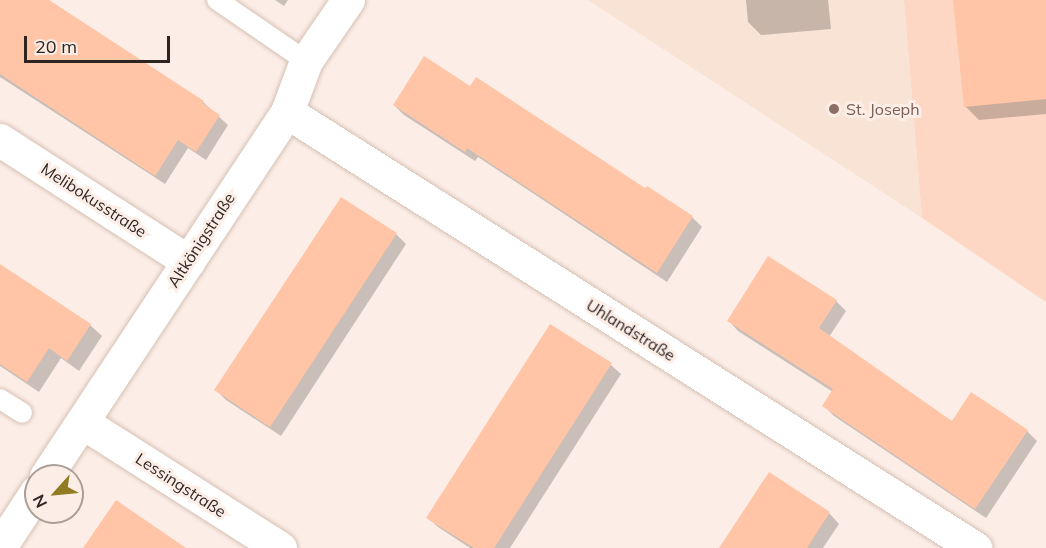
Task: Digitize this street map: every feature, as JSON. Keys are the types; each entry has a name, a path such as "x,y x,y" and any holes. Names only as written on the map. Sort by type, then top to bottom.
{"street":[{"name":"Altkönigstraße","path":"54,464 286,112 306,61 348,0"},
{"name":"Uhlandstraße","path":"286,112 975,548"},
{"name":"Melibokusstraße","path":"0,140 188,261"},
{"name":"Lessingstraße","path":"82,422 280,548"},
{"path":"0,547 24,510"}],"lane":[{"path":"217,0 306,61"},
{"path":"0,399 22,413"}],"shaded area":[{"name":"St. Joseph","path":"588,0 904,0 922,218"},
{"path":"904,0 1046,0 1046,302 922,218"}],"building":[{"path":"0,0 49,0 204,101 202,103 220,115 196,152 178,140 155,176 0,74"},
{"path":"953,0 1046,0 1046,99 964,107"},
{"path":"424,56 470,86 476,77 645,188 647,186 693,216 657,273 467,148 465,152 393,105"},
{"path":"341,197 397,233 270,427 214,390"},
{"path":"768,256 837,300 819,328 952,421 971,392 1028,430 975,509 822,406 833,389 727,321"},
{"path":"0,264 91,324 67,361 49,348 27,382 0,364"},
{"path":"550,324 612,363 494,548 474,548 426,518"},
{"path":"769,472 830,512 807,548 719,548"},
{"path":"116,500 186,548 83,548"}],"place":[{"name":"St. Joseph","path":"834,109"}]}
